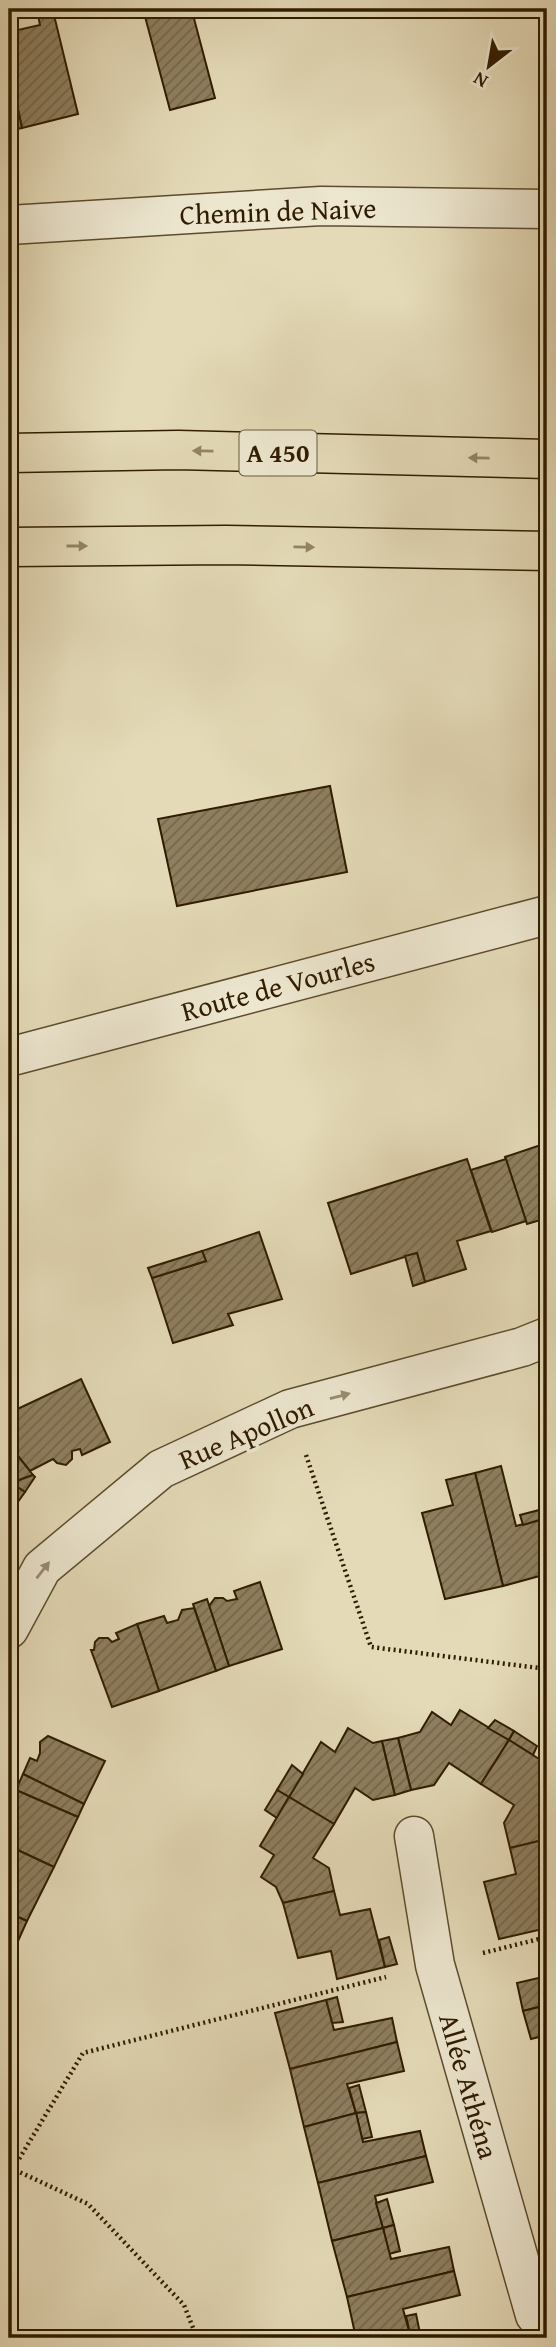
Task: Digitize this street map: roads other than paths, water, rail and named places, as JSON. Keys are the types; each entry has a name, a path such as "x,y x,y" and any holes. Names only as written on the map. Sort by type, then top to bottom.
{"highway":[{"name":"A 450","path":"9,453 178,450 547,460"},
{"path":"9,547 226,545 547,551"}],"street":[{"name":"Chemin de Naive","path":"9,225 321,206 547,209"},
{"name":"Route de Vourles","path":"9,1057 547,915"},
{"name":"Rue Apollon","path":"9,1629 42,1568 161,1469 290,1409 522,1347 547,1337"},
{"name":"Allée Athéna","path":"414,1836 435,1965 535,2315 547,2329"}]}
